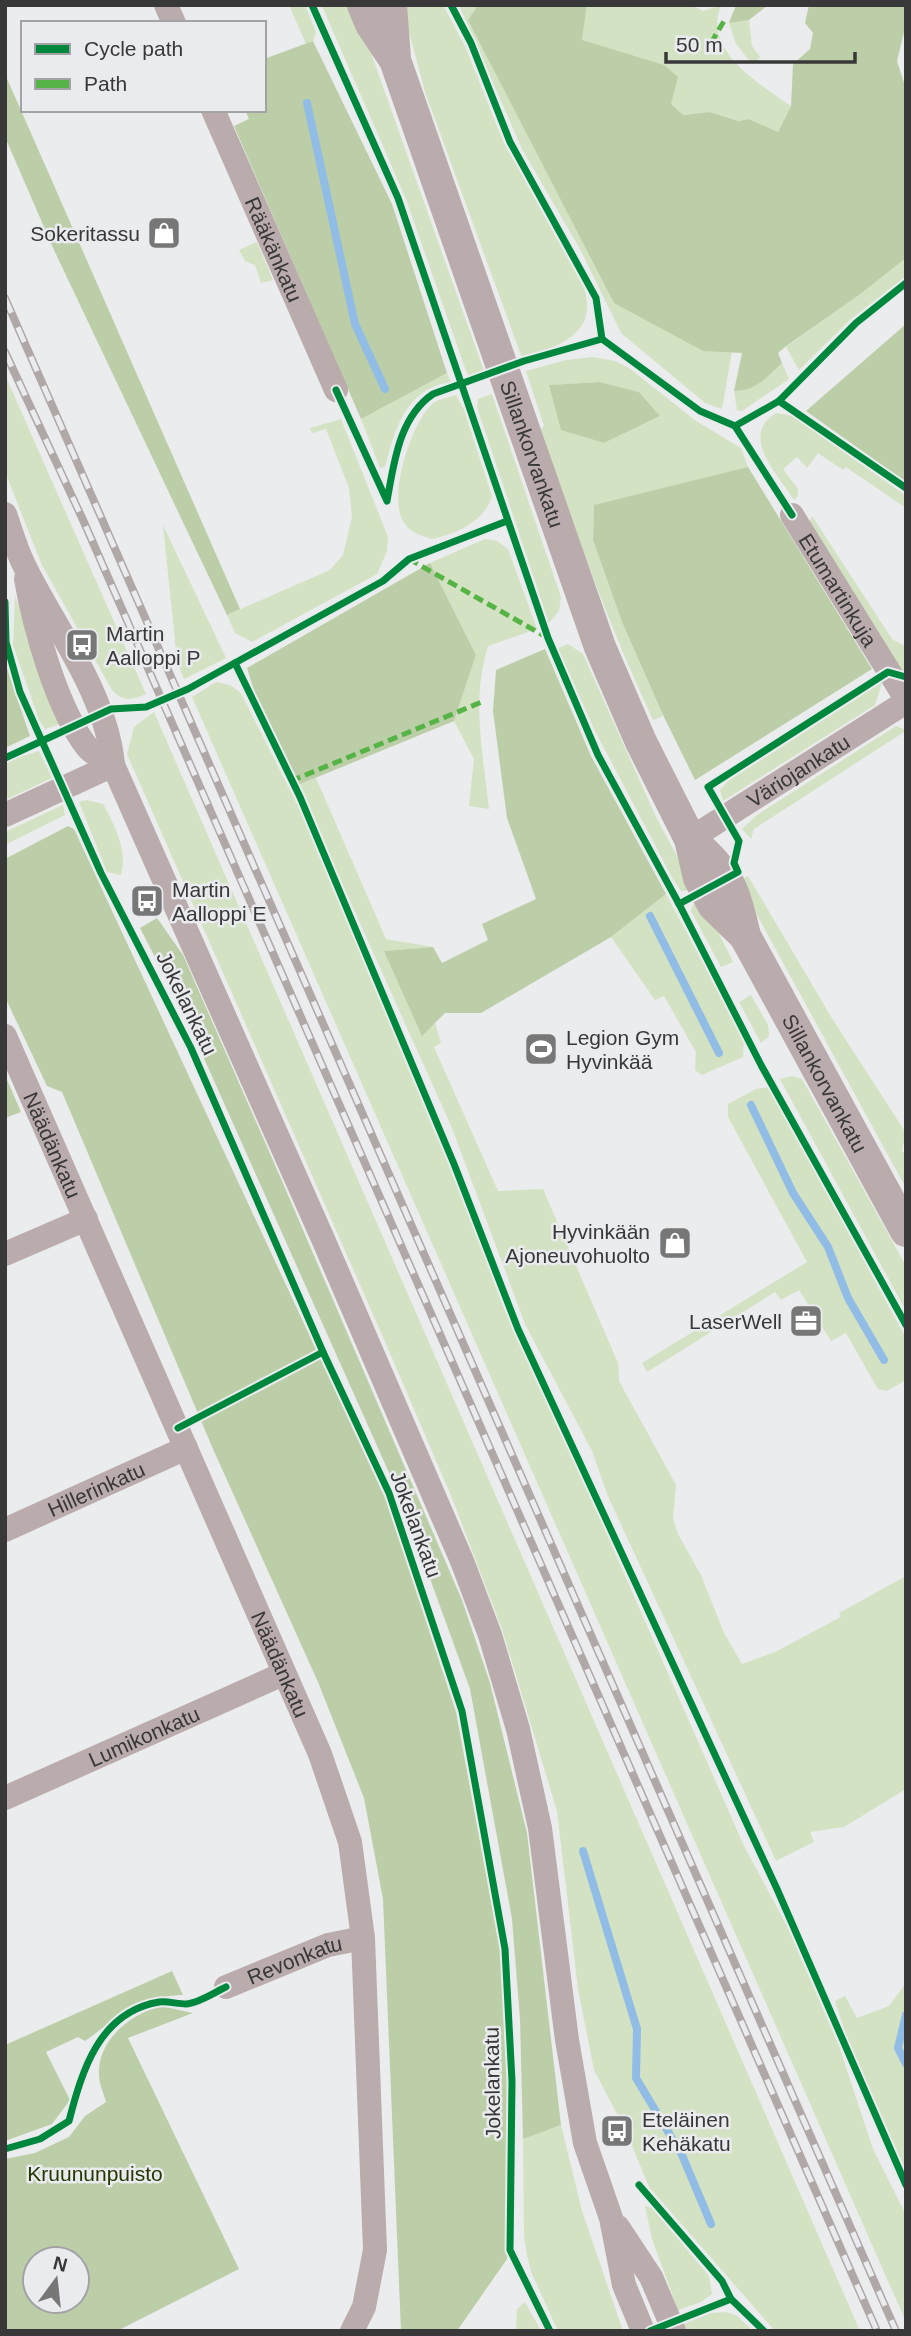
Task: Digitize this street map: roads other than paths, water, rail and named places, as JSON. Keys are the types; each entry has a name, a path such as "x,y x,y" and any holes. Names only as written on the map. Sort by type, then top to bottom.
{"main road":[{"name":"Sillankorvankatu","path":"363,5 371,24 395,61 600,647 690,839 699,878 713,905 745,936 906,1231"},
{"name":"Sillankorvankatu","path":"391,5 395,61"}],"street":[{"path":"166,5 173,21"},
{"name":"Rääkänkatu","path":"214,112 336,390"},
{"name":"Jokelankatu","path":"5,514 24,565 33,621 75,726 88,749 113,765 329,1251 462,1561 490,1635 518,1729 540,1828 567,2040 585,2143 611,2218 624,2285 642,2331"},
{"name":"Etumartinkuja","path":"792,515 906,701"},
{"name":"Väriojankatu","path":"690,839 906,701"},
{"path":"5,815 113,765"},
{"name":"Näädänkatu","path":"5,1036 338,1801 350,1842 363,1938 375,2250 364,2307 352,2331"},
{"path":"5,1254 86,1219"},
{"name":"Hillerinkatu","path":"5,1530 186,1448"},
{"name":"Lumikonkatu","path":"5,1798 283,1674"},
{"name":"Revonkatu","path":"226,1987 328,1945 363,1938"},
{"name":"Jokelankatu","path":"611,2218 651,2277 674,2331"}],"waterway":[{"path":"307,103 355,324 385,389"},
{"path":"650,916 719,1053"},
{"path":"751,1105 793,1193 828,1247 848,1298 884,1360"},
{"path":"583,1851 637,2029 636,2078 682,2155 711,2224"},
{"path":"906,2015 898,2048 906,2064"}],"railway":[{"path":"5,298 896,2331"},
{"path":"5,352 83,520 877,2331"}],"place":[{"name":"Sokeritassu","path":"164,233"},
{"name":"Martin Aalloppi P","path":"82,645"},
{"name":"Martin Aalloppi E","path":"147,901"},
{"name":"Legion Gym Hyvinkää","path":"541,1049"},
{"name":"Hyvinkään Ajoneuvohuolto","path":"675,1243"},
{"name":"LaserWell","path":"806,1321"},
{"name":"Eteläinen Kehäkatu","path":"617,2131"}],"park label":[{"name":"Kruununpuisto","path":"95,2173"}]}
